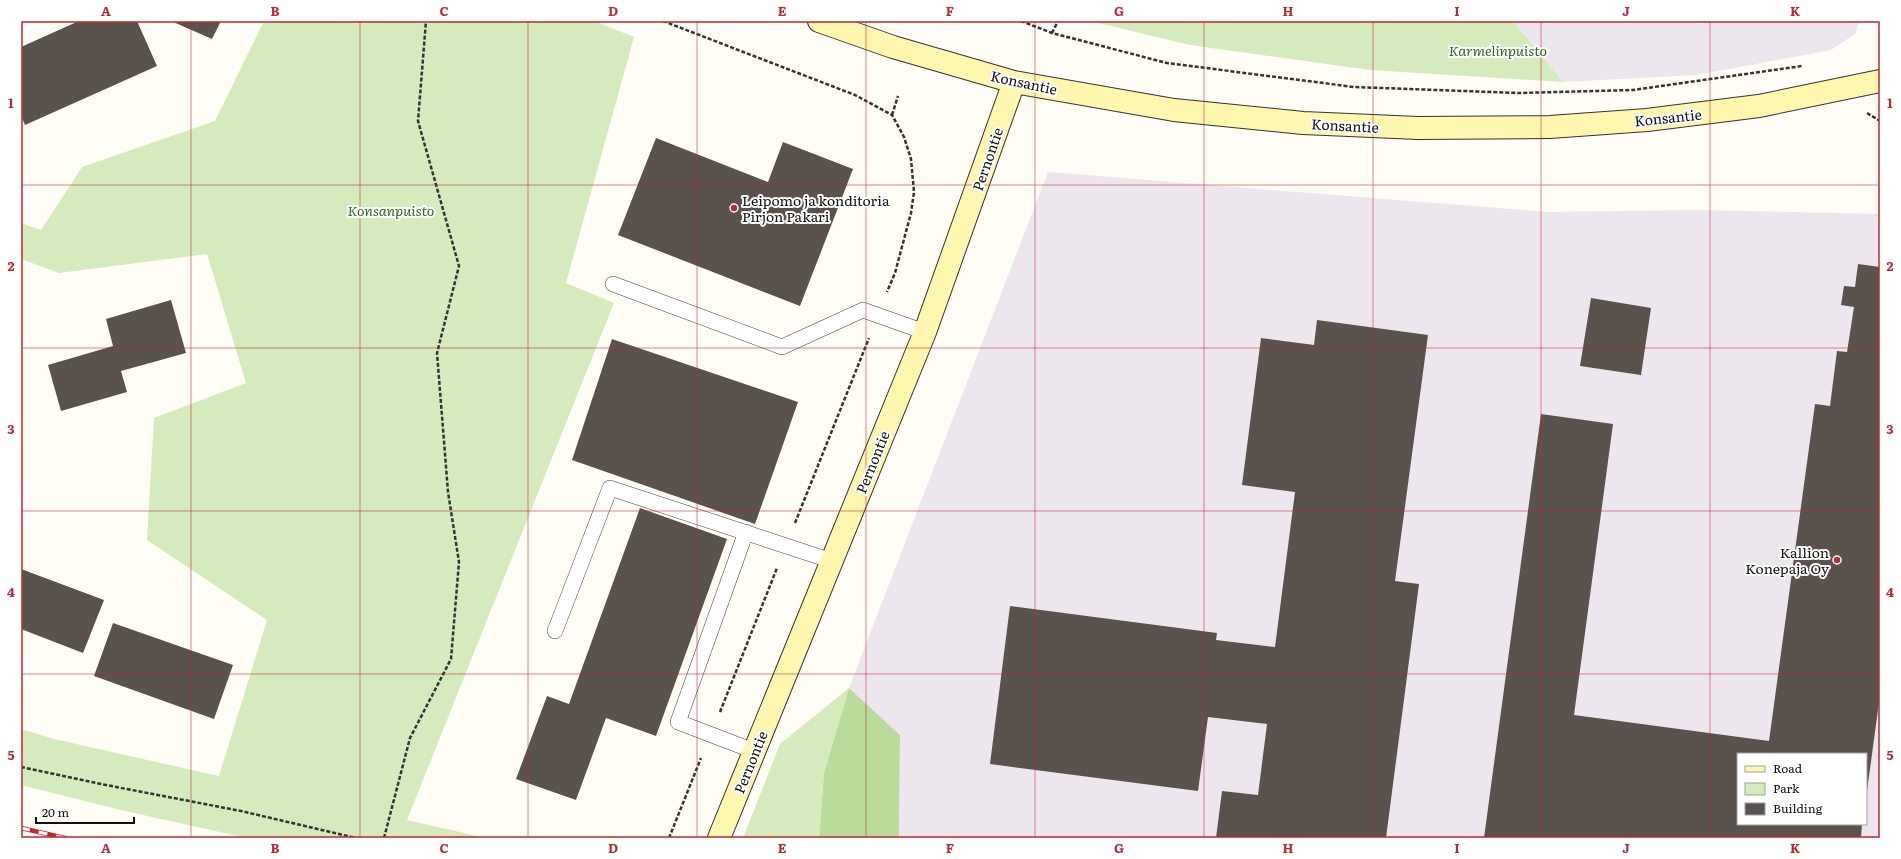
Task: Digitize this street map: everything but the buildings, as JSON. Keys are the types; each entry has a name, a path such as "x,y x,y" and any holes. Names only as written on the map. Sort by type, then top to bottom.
{"street":[{"name":"Konsantie","path":"818,21 893,47 1014,82 1174,110 1303,122 1418,128 1550,127 1647,120 1759,106 1880,81"},
{"name":"Pernontie","path":"719,838 925,332 1014,82"}],"lane":[{"path":"612,284 782,347 863,310 925,332"},
{"path":"555,631 610,488 832,561"},
{"path":"746,532 678,722 754,751"}],"path":[{"path":"384,838 410,738 451,658 459,562 448,492 437,352 459,266 418,121 426,21"},
{"path":"663,21 855,95 892,115 904,137 911,159 914,192 911,214 895,272 669,838"},
{"path":"1021,21 1052,33 1167,63 1354,87 1519,93 1633,90 1803,66"},
{"path":"1052,33 1058,21"},
{"path":"892,115 898,96"},
{"path":"21,767 241,811 356,838"}],"shaded area":[{"path":"1513,21 1859,21 1855,34 1831,50 1697,75 1563,82"},
{"path":"1048,172 1548,212 1696,210 1880,214 1880,838 899,838 900,735 849,688"}],"green space":[{"name":"Konsanpuisto","path":"264,21 594,21 634,37 566,283 614,303 407,820 486,838 247,838 125,811 21,785 21,729 54,739 219,776 267,620 147,540 154,418 246,383 207,254 59,273 21,259 21,223 41,230 82,167 215,121"},
{"name":"Karmelinpuisto","path":"1090,21 1513,21 1563,82 1370,70 1190,45"},
{"path":"849,688 824,773 819,838 743,838 780,744"},
{"path":"849,688 900,735 899,838 819,838 824,773"}],"railway":[{"path":"21,828 65,838"}],"place":[{"name":"Leipomo ja konditoria Pirjon Pakari","path":"734,208"},
{"name":"Kallion Konepaja Oy","path":"1837,560"}]}
